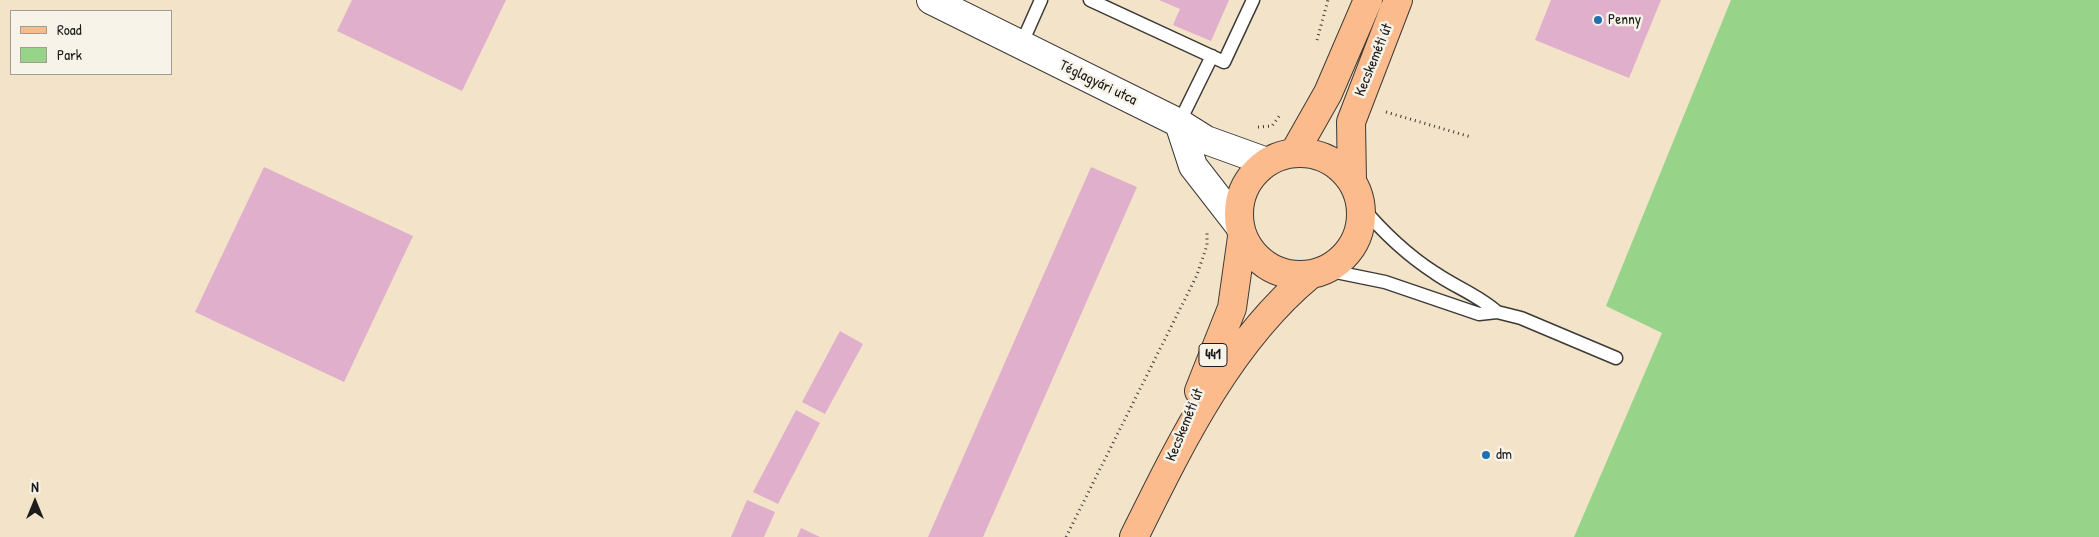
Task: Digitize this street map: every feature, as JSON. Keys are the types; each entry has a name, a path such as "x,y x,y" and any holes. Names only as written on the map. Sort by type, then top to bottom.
{"main road":[{"name":"Kecskeméti út","path":"1294,153 1328,93 1368,0"},
{"name":"Kecskeméti út","path":"1134,537 1168,469 1220,380 1257,329 1284,296 1342,258 1353,244 1361,220 1356,194 1351,122 1398,0"},
{"name":"Kecskeméti út","path":"1168,469 1232,308 1240,230 1238,209 1244,188 1256,170 1267,162 1294,153 1307,153 1333,162 1356,194"},
{"path":"1240,230 1249,250 1270,268 1283,273 1318,272"}],"street":[{"name":"Téglagyári utca","path":"931,0 1179,123 1206,140 1267,162"},
{"path":"1179,123 1193,166 1240,230"}],"lane":[{"path":"1021,45 1041,0"},
{"path":"1090,0 1224,62 1253,0"},
{"path":"1179,123 1212,56"},
{"path":"1356,194 1380,228 1434,273 1484,301 1497,312"},
{"path":"1318,272 1385,282 1479,314 1497,312 1521,318 1616,358"}],"path":[{"path":"1316,45 1328,0"},
{"path":"1255,127 1272,126 1283,111"},
{"path":"1066,537 1197,275 1208,245 1207,228"}],"green space":[{"path":"1731,0 2099,0 2099,537 1574,537 1662,333 1606,306"}],"building":[{"path":"352,0 506,0 462,91 337,31"},
{"path":"1159,0 1229,0 1211,41 1173,25 1180,9"},
{"name":"Penny","path":"1551,0 1661,0 1629,78 1535,40"},
{"path":"264,167 413,236 344,382 195,312"},
{"path":"1091,167 1137,187 983,537 928,537"},
{"path":"840,331 863,344 825,414 802,402"},
{"path":"796,410 820,423 778,504 753,492"},
{"path":"747,500 775,512 764,537 731,537"},
{"path":"801,528 820,537 797,537"}],"place":[{"name":"Penny","path":"1598,20"},
{"name":"dm","path":"1486,455"}]}
